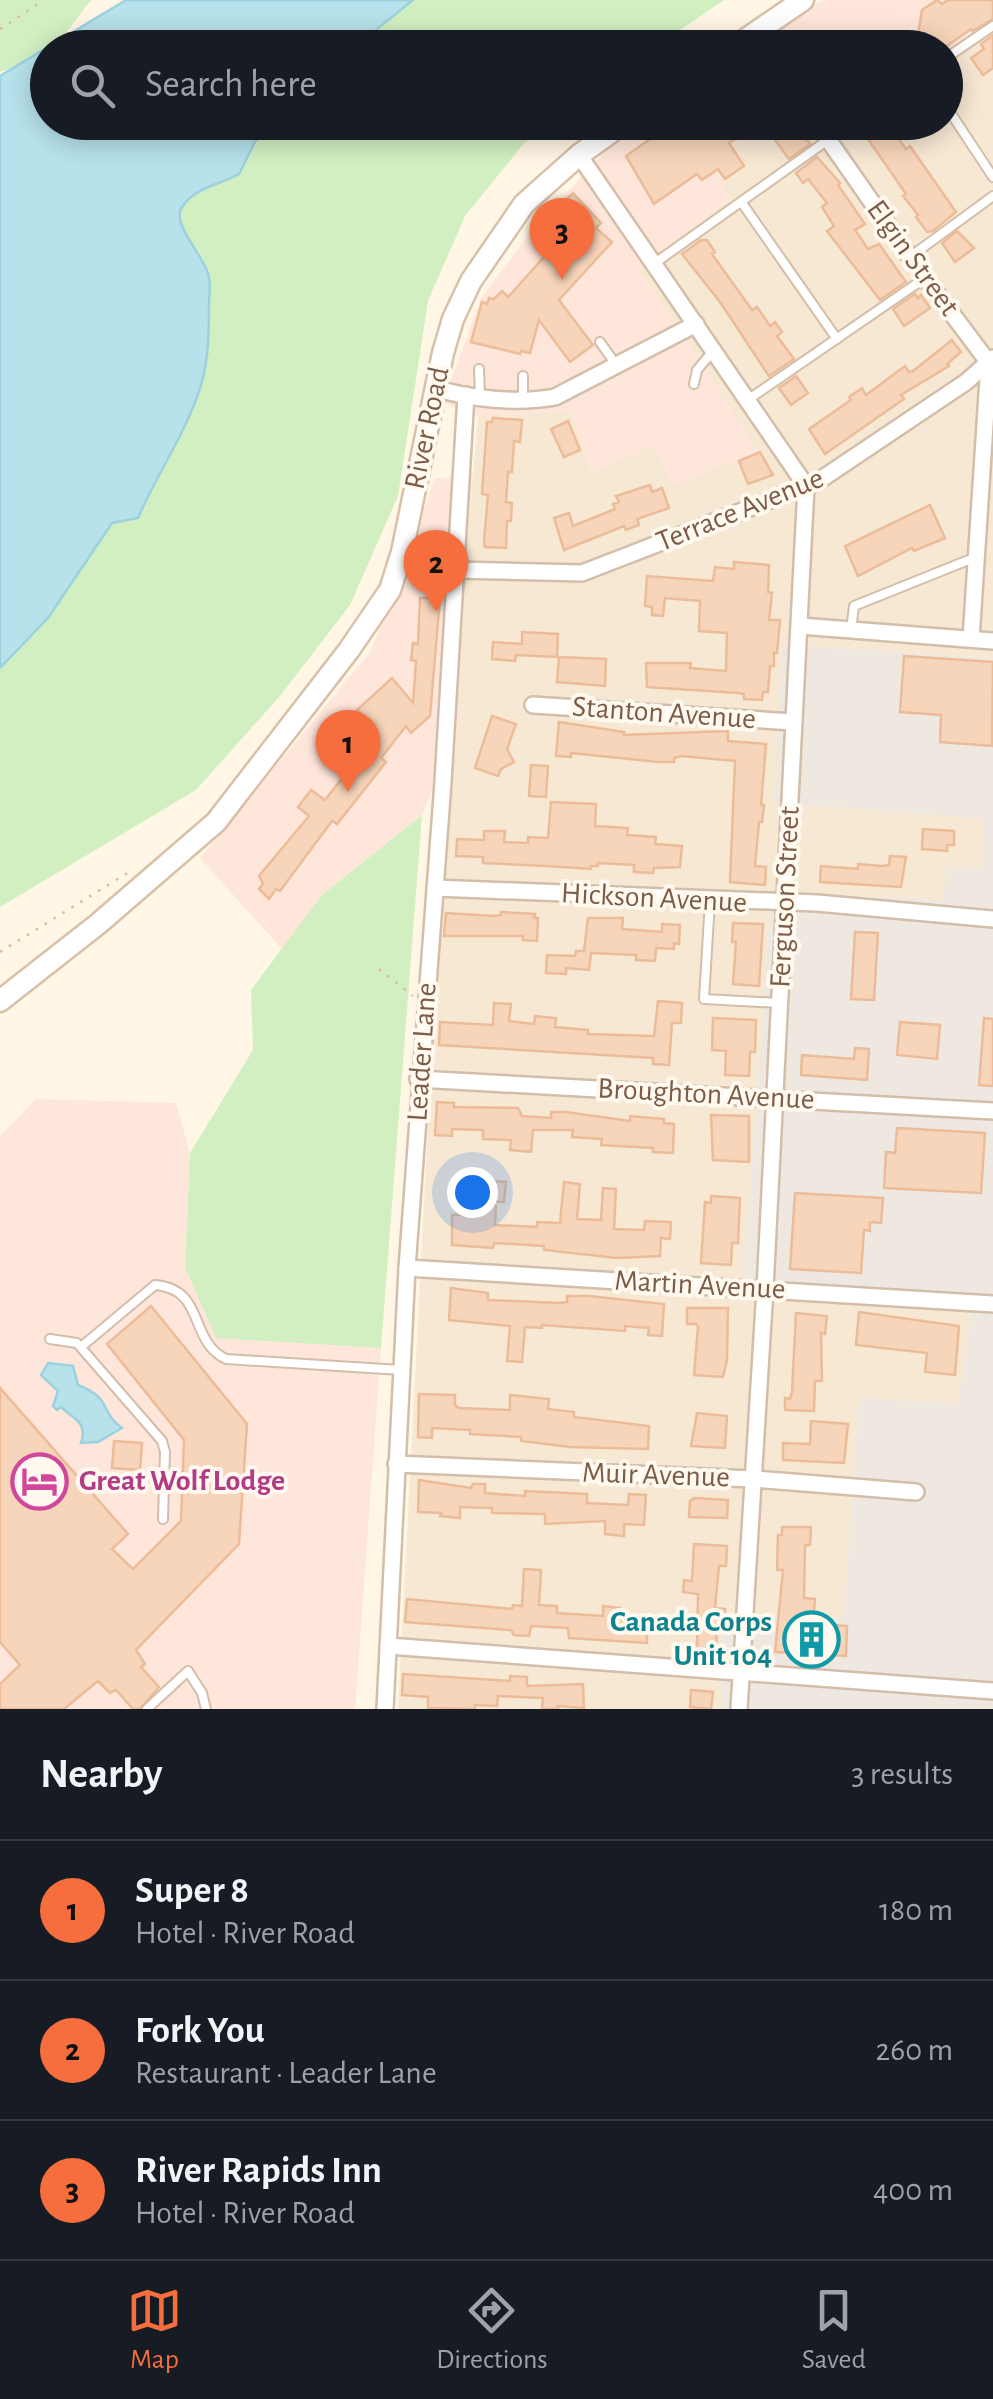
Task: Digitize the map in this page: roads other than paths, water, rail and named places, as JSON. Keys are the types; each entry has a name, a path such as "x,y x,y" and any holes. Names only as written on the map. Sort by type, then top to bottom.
{"main road":[{"path":"769,30 802,0"},
{"name":"River Road","path":"0,1001 98,924 216,822 349,650 390,590 402,552 434,388 453,319 490,248 524,204 600,140"}],"street":[{"name":"Elgin Street","path":"828,140 910,257"},
{"path":"579,155 806,486"},
{"name":"Elgin Street","path":"925,278 991,361"},
{"path":"434,388 473,396 555,396 696,324"},
{"path":"971,640 991,361"},
{"name":"Terrace Avenue","path":"456,570 582,572 806,486 828,477 991,361"},
{"name":"Leader Lane","path":"385,1709 418,1079 473,396"},
{"name":"Ferguson Street","path":"738,1709 765,1289 806,486"},
{"path":"800,626 993,641"},
{"name":"Stanton Avenue","path":"533,705 794,722"},
{"name":"Hickson Avenue","path":"435,888 817,904 993,919"},
{"name":"Broughton Avenue","path":"418,1079 993,1111"},
{"name":"Martin Avenue","path":"407,1268 993,1304"},
{"name":"Muir Avenue","path":"396,1464 754,1479 916,1492"},
{"path":"388,1646 993,1691"}],"lane":[{"path":"963,46 993,26"},
{"path":"963,132 993,177"},
{"path":"655,262 828,140"},
{"path":"910,257 993,196"},
{"path":"742,202 836,339"},
{"name":"Elgin Street","path":"910,257 925,278"},
{"path":"748,399 925,278"},
{"path":"600,342 618,366"},
{"path":"694,384 697,370 714,350"},
{"path":"473,396 479,369"},
{"path":"523,376 523,399"},
{"path":"851,630 854,606 976,557"},
{"path":"710,901 704,999 780,1003"},
{"path":"81,1348 155,1284 181,1291 211,1349 226,1358 402,1370"},
{"path":"50,1338 72,1341 81,1348 162,1442 166,1452 162,1520"},
{"path":"148,1709 188,1672 202,1693 206,1709"}],"water":[{"path":"126,0 413,0 376,30 76,30"},
{"path":"30,58 30,140 257,140 239,174 200,191 181,209 181,223 204,264 210,289 204,375 180,436 138,518 112,523 48,618 0,668 0,76"},
{"path":"48,1363 73,1366 78,1385 96,1395 122,1428 98,1442 81,1443 83,1430 78,1421 61,1407 57,1410 53,1406 58,1391 41,1375"}],"place":[{"name":"River Rapids Inn","path":"562,280"},
{"name":"Fork You","path":"436,612"},
{"name":"Super 8","path":"348,792"},
{"name":"Great Wolf Lodge","path":"40,1481"},
{"name":"Canada Corps Unit 104","path":"811,1639"}]}
